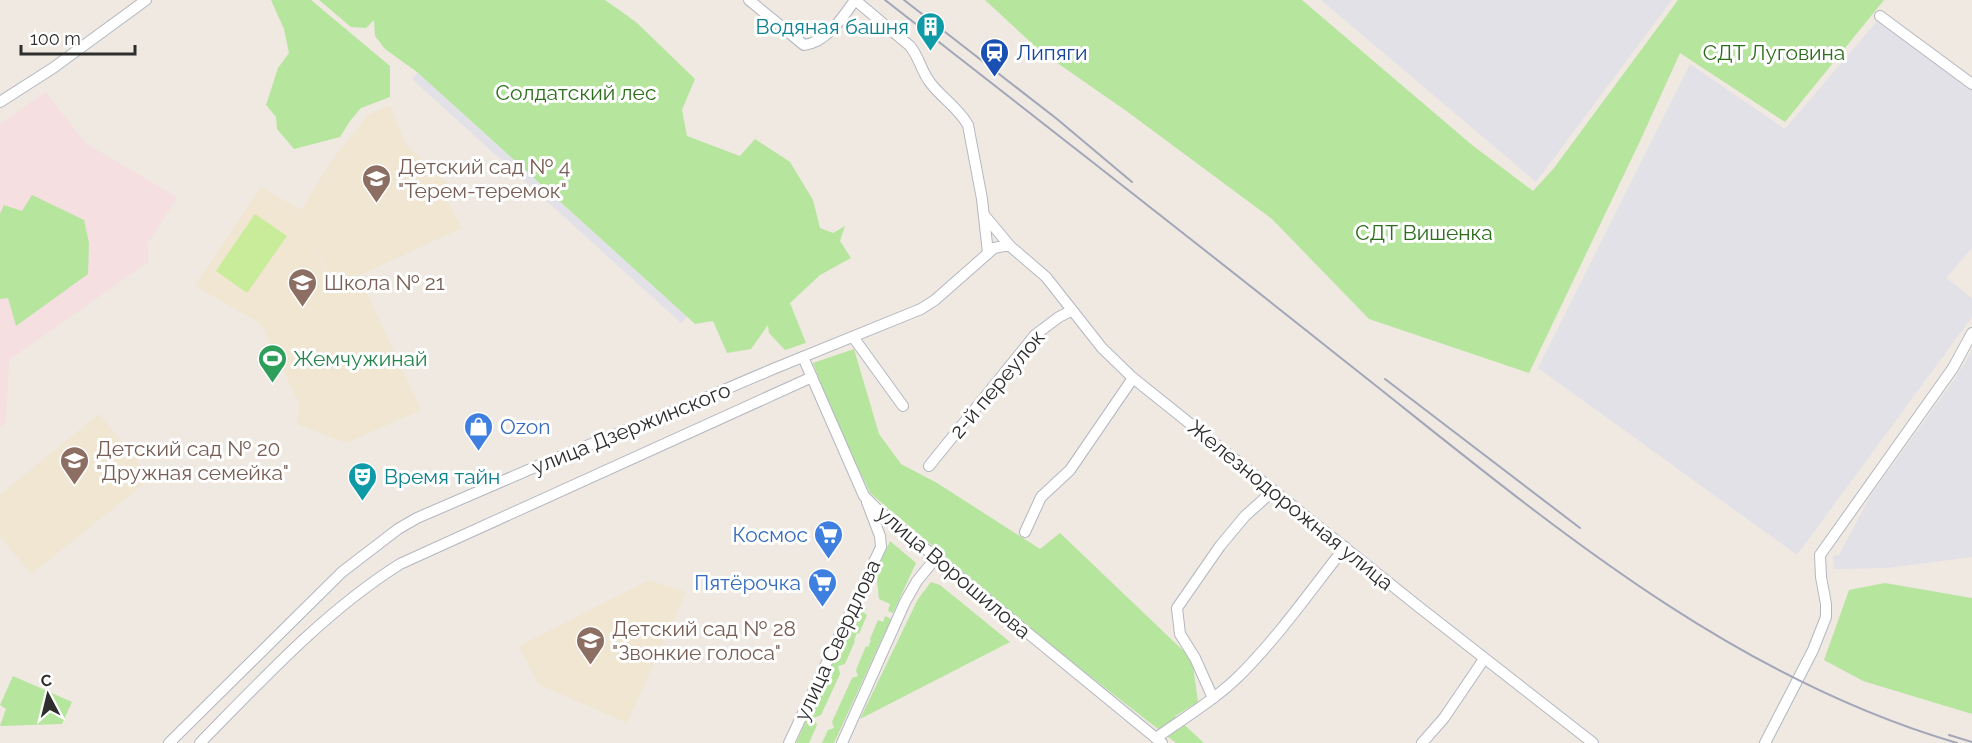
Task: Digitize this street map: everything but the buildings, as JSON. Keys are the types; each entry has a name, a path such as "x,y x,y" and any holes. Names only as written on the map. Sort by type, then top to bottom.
{"street":[{"path":"0,102 53,68 146,0"},
{"path":"749,0 804,45 818,41 839,21 855,0 910,46 927,79 963,115 968,124 988,253"},
{"path":"1880,16 1972,84"},
{"name":"Железнодорожная улица","path":"984,216 1010,246 1046,277 1102,348 1133,378 1484,659 1593,743"},
{"name":"улица Дзержинского","path":"169,743 342,572 398,529 417,518 549,461 921,309 935,300 988,253 999,247 1010,246"},
{"name":"2-й переулок","path":"929,465 1035,335 1059,316 1071,311"},
{"path":"1765,743 1813,650 1826,617 1820,555 1953,368 1972,333"},
{"path":"853,337 903,406"},
{"name":"улица Ворошилова","path":"803,357 864,496 891,523 1159,741"},
{"name":"улица Дзержинского","path":"200,743 319,626 371,583 400,564 812,377"},
{"path":"1025,532 1041,497 1070,470 1133,378"},
{"path":"1213,698 1180,634 1177,608 1220,546 1245,516 1273,490"},
{"name":"улица Свердлова","path":"789,743 881,547 880,536 864,496"},
{"path":"1159,741 1239,676 1264,649 1345,548"},
{"path":"842,743 906,602 924,572 935,559"},
{"path":"1422,743 1444,718 1484,659"}],"shaded area":[{"path":"1321,0 1672,0 1536,182"},
{"path":"1877,21 1972,89 1972,248 1946,278 1972,298 1972,317 1797,555 1538,368 1690,64 1785,129"},
{"path":"418,73 687,317 681,323 412,79"},
{"path":"46,92 85,143 177,197 148,243 148,262 9,360 6,422 0,427 0,124"},
{"name":"Школа № 21","path":"390,105 406,145 454,189 444,195 462,228 334,287 310,234 333,291 360,278 421,410 346,443 297,424 299,403 261,324 195,286 261,187 301,210 330,163 368,115"},
{"path":"1972,351 1972,557 1888,568 1834,569 1833,556 1839,555 1871,495 1954,380"},
{"name":"Детский сад № 20 \"Дружная семейка\"","path":"99,414 151,478 31,574 0,536 0,495"},
{"name":"Детский сад № 28 \"Звонкие голоса\"","path":"649,580 686,592 627,723 538,684 519,646"}],"green space":[{"path":"271,0 311,0 390,66 390,97 361,108 340,137 294,149 277,129 276,117 266,105 278,68 289,53 284,29"},
{"name":"Солдатский лес","path":"319,0 605,0 636,22 695,79 682,110 687,136 740,156 755,139 790,162 813,200 820,228 833,233 845,226 840,241 851,258 820,275 790,303 806,343 785,350 769,333 768,325 751,349 727,353 713,321 695,324 417,72 385,49 375,36 374,20 366,28 351,27"},
{"name":"СДТ Вишенка","path":"985,0 1302,0 1472,145 1533,191 1554,168 1678,0 1884,0 1785,122 1680,53 1529,373 1369,319 1272,219 1125,110 1040,51"},
{"path":"32,195 84,220 89,243 88,274 16,326 8,298 0,299 0,214 4,205 22,211"},
{"path":"255,214 287,236 247,293 216,271"},
{"path":"854,349 879,434 901,464 937,483 1040,549 1060,533 1192,659 1198,702 1175,716 1204,743 1176,743 1050,645 870,493 833,415 813,363"},
{"path":"890,541 916,563 893,613 888,611 890,604 879,599 876,572"},
{"path":"931,582 940,585 1010,642 860,719 918,599"},
{"path":"1885,583 1972,598 1972,714 1863,681 1824,660 1849,590"},
{"path":"860,604 867,608 864,613 867,615 845,664 838,666 840,674 821,715 814,718 817,725 809,743 796,743"},
{"path":"885,616 891,619 834,743 822,743 828,730 834,728 832,722 852,678 858,676 856,670 878,620 883,622"},
{"path":"13,676 72,702 62,724 0,726 6,709 0,705"}],"railway":[{"path":"885,0 1174,225 1488,475 1560,530 1634,582 1710,631 1789,675 1871,713 1957,743"},
{"path":"904,0 1057,119 1132,182"},
{"path":"1385,379 1580,528"},
{"path":"1949,735 1972,742"}],"place":[{"name":"Водяная башня","path":"930,52"},
{"name":"Липяги","path":"995,78"},
{"name":"Детский сад № 4 \"Терем-теремок\"","path":"377,204"},
{"name":"Школа № 21","path":"303,308"},
{"name":"Жемчужинай","path":"272,384"},
{"name":"Ozon","path":"479,452"},
{"name":"Детский сад № 20 \"Дружная семейка\"","path":"75,486"},
{"name":"Время тайн","path":"363,502"},
{"name":"Космос","path":"829,560"},
{"name":"Пятёрочка","path":"822,608"},
{"name":"Детский сад № 28 \"Звонкие голоса\"","path":"591,666"}],"park label":[{"name":"СДТ Луговина","path":"1774,52"}]}
